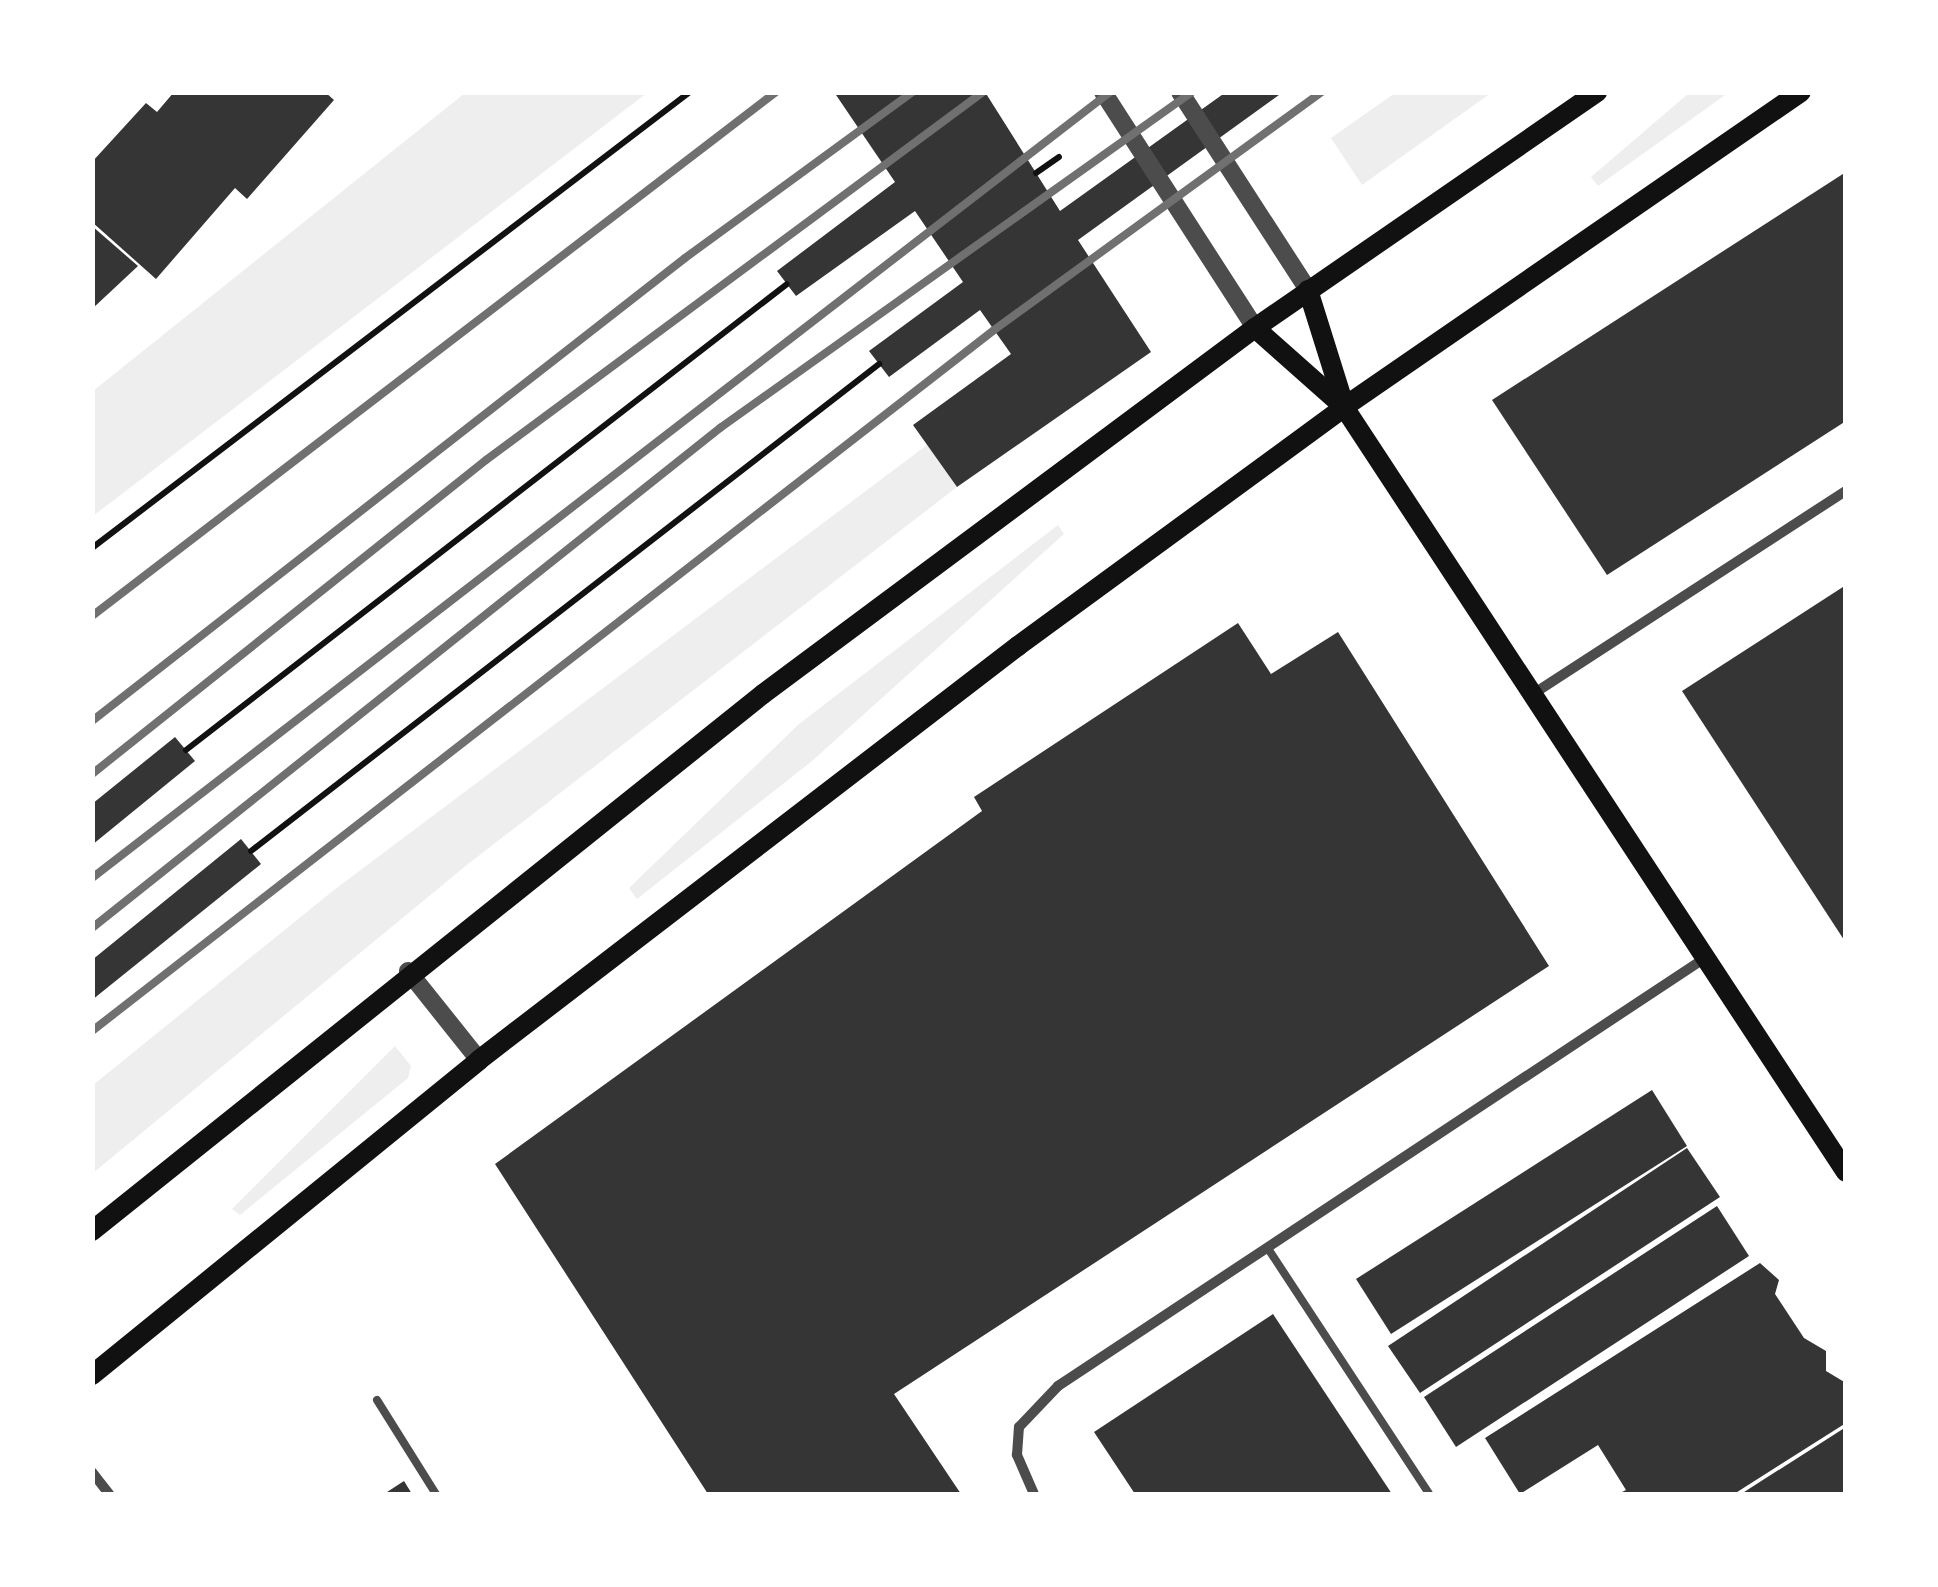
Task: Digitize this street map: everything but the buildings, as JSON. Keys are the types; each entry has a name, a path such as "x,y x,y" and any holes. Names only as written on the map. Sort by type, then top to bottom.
{"main road":[{"path":"92,1231 408,971 1255,328 1597,92"},
{"path":"92,1374 479,1060 1344,407 1801,92"},
{"path":"1308,290 1344,407"},
{"path":"1255,328 1344,407 1846,1172"}],"street":[{"path":"1102,92 1255,328"},
{"path":"1180,92 1308,290"},
{"path":"1532,695 1846,491"},
{"path":"1031,1489 1018,1427 1033,1408 1706,958"},
{"path":"408,971 479,1060"},
{"path":"92,1472 108,1494"}],"lane":[{"path":"1267,1248 1430,1494"},
{"path":"377,1400 436,1494"}],"path":[{"path":"92,548 690,92"},
{"path":"1036,173 1059,156"},
{"path":"186,750 787,284"},
{"path":"252,851 879,364"}],"shaded area":[{"path":"465,93 647,93 93,516 93,391"},
{"path":"1395,93 1491,93 1362,185 1331,138"},
{"path":"1689,93 1728,93 1598,186 1591,177"},
{"path":"927,445 957,487 468,864 93,1173 93,1085 334,890"},
{"path":"1058,525 1064,534 812,761 637,899 629,888 799,724"},
{"path":"395,1046 411,1066 408,1078 240,1215 232,1209"}],"railway":[{"path":"92,616 776,92"},
{"path":"92,721 685,258 913,92"},
{"path":"92,774 486,460 983,92"},
{"path":"92,878 1110,92"},
{"path":"92,928 720,428 1192,92"},
{"path":"92,1031 994,330 1322,92"}]}
